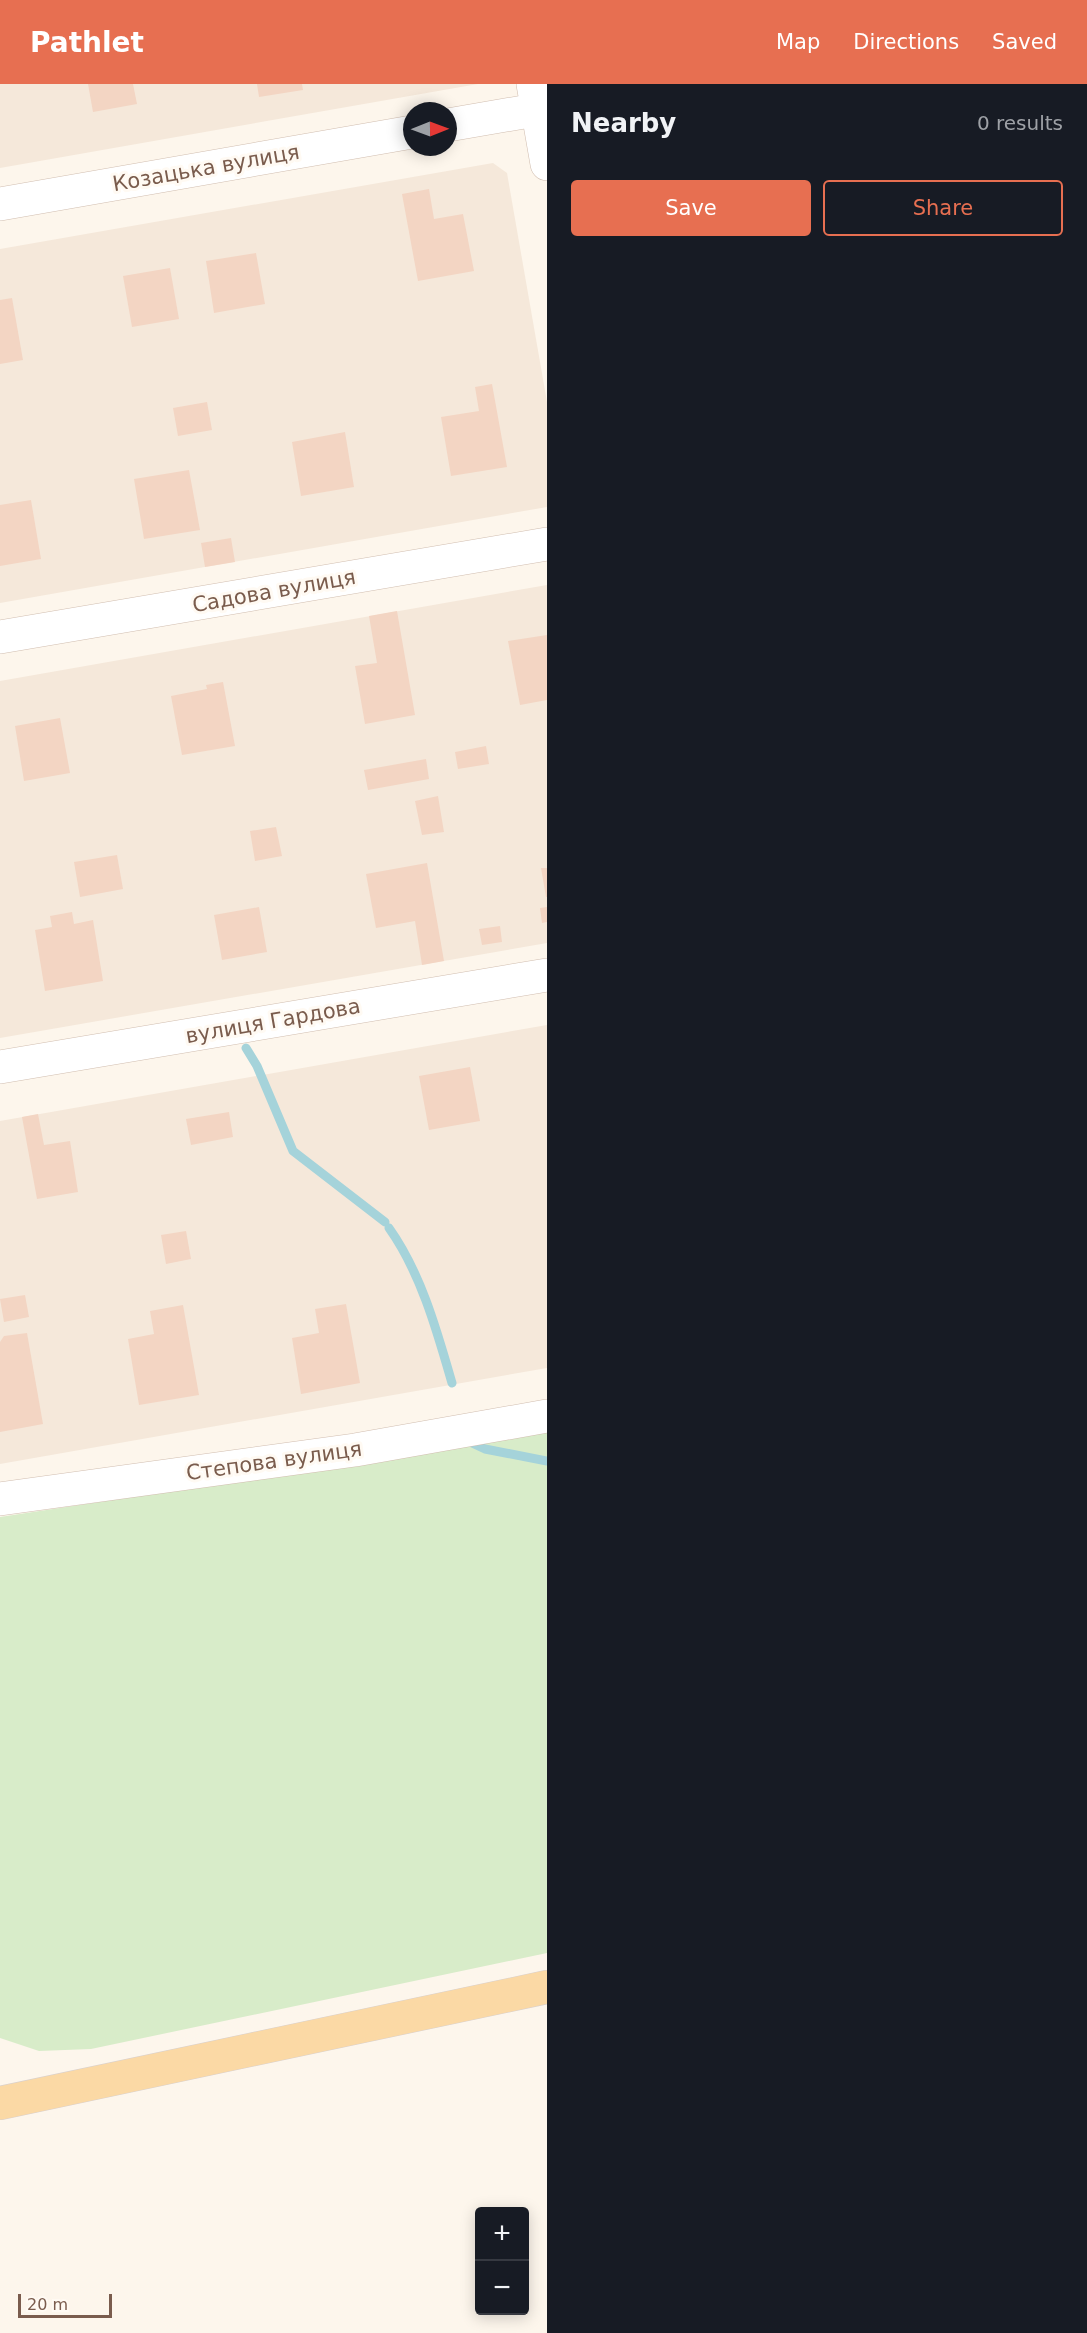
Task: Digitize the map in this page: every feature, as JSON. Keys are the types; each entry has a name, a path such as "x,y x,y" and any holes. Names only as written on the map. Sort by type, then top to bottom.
{"main road":[{"path":"0,2103 547,1987"}],"street":[{"path":"457,123 539,100 547,164"},
{"name":"Козацька вулиця","path":"0,204 403,134"},
{"name":"Садова вулиця","path":"0,638 547,544"},
{"name":"вулиця Гардова","path":"0,1067 547,975"},
{"name":"Степова вулиця","path":"0,1499 355,1450 547,1416"}],"shaded area":[{"path":"0,84 478,84 0,168"},
{"path":"493,163 507,173 547,402 547,507 0,603 0,249"},
{"path":"547,585 547,943 0,1038 0,681"},
{"path":"547,1025 547,1368 0,1464 0,1121"}],"green space":[{"path":"547,1426 547,1953 91,2049 39,2051 0,2038 0,1517 159,1493"}],"building":[{"path":"88,84 133,84 137,104 93,112"},
{"path":"257,84 302,84 303,90 259,97"},
{"path":"429,189 434,219 463,214 474,271 418,281 402,194"},
{"path":"256,253 265,304 214,313 206,261"},
{"path":"170,268 179,319 132,327 123,276"},
{"path":"12,298 23,360 0,364 0,300"},
{"path":"492,384 507,467 451,476 441,417 479,411 475,387"},
{"path":"207,402 212,430 178,436 173,408"},
{"path":"345,432 354,487 301,496 292,442"},
{"path":"189,470 200,530 144,539 134,479"},
{"path":"31,500 41,559 0,566 0,505"},
{"path":"231,538 235,562 205,567 201,543"},
{"path":"397,611 415,715 365,724 355,666 377,663 369,616"},
{"path":"547,635 547,700 520,705 508,641"},
{"path":"223,682 235,746 182,755 171,696 207,689 206,685"},
{"path":"60,718 70,773 24,781 15,726"},
{"path":"486,746 489,764 458,769 455,752"},
{"path":"426,759 429,779 368,790 364,770"},
{"path":"438,796 444,832 422,835 415,801"},
{"path":"276,827 282,856 255,861 250,831"},
{"path":"117,855 123,889 80,897 74,862"},
{"path":"427,863 444,961 422,965 415,921 376,928 366,874"},
{"path":"541,868 547,868 547,897 546,897"},
{"path":"259,907 267,952 222,960 214,915"},
{"path":"547,907 547,922 542,923 540,908"},
{"path":"72,912 74,924 93,920 103,981 45,991 35,930 52,927 50,916"},
{"path":"500,926 502,942 482,945 479,929"},
{"path":"470,1067 480,1121 429,1130 419,1076"},
{"path":"229,1112 233,1137 191,1145 186,1119"},
{"path":"38,1114 44,1145 70,1141 78,1192 37,1199 22,1117"},
{"path":"186,1231 191,1259 166,1264 161,1235"},
{"path":"25,1295 29,1317 4,1322 0,1299"},
{"path":"346,1304 360,1383 301,1394 292,1338 319,1333 315,1309"},
{"path":"183,1305 199,1395 139,1405 128,1339 154,1334 150,1311"},
{"path":"27,1333 43,1424 0,1432 0,1342 4,1336"}],"waterway":[{"path":"246,1048 257,1066 293,1151 385,1222"},
{"path":"389,1228 419,1283 452,1383"},
{"path":"470,1442 485,1449 547,1461"}]}
